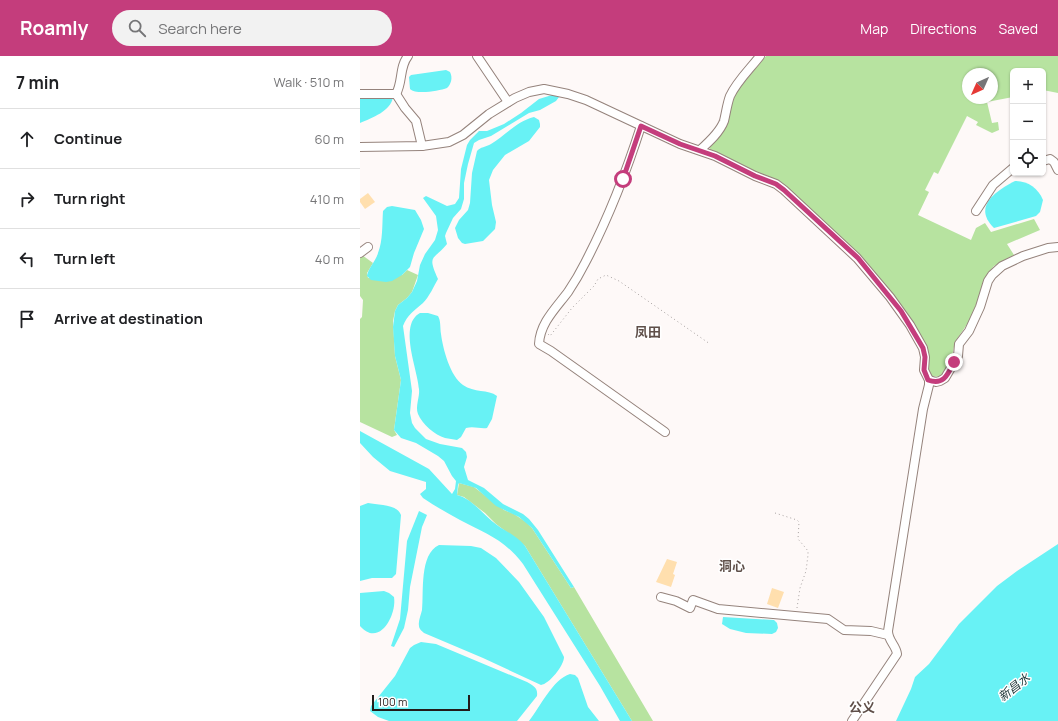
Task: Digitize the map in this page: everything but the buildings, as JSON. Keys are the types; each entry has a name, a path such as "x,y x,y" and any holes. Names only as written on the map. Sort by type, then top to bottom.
{"street":[{"path":"396,94 400,87 403,65 408,56"},
{"path":"477,56 508,102"},
{"path":"700,150 719,129 724,120 730,97 740,80 760,56"},
{"path":"360,147 422,146 455,140 464,135 489,114 522,94 544,89 558,91 586,100 680,144 700,150 780,187 858,258 901,311 920,342 924,352 924,370 929,385 923,409 888,635 896,650 896,656 852,721"},
{"path":"360,94 395,93 416,121 422,146"},
{"path":"641,126 628,166 607,218 568,292 550,315 539,344 665,432"},
{"path":"1046,160 1053,160 1058,170"},
{"path":"976,211 993,185 1010,171"},
{"path":"928,380 936,382 945,378 958,356 959,344 969,331 980,307 988,281 992,275 1002,266 1023,256 1058,246"},
{"path":"360,253 368,247"},
{"path":"661,597 676,601 690,608 693,600 718,609 828,619 844,630 872,631 888,635"}],"path":[{"path":"543,332 550,336 572,308 594,286 598,279 606,275 619,281 710,344"},
{"path":"775,513 798,520 798,539 808,551 808,563 800,588 797,616"}],"green space":[{"path":"766,56 1058,56 1058,93 1046,91 1046,68 1010,68 1010,98 998,100 998,68 962,68 962,104 987,104 992,123 998,122 999,130 992,133 976,125 978,122 967,116 938,174 934,172 925,190 929,192 918,215 971,240 976,228 985,223 991,232 1034,219 1040,230 1007,244 1014,255 994,266 986,276 978,308 955,342 951,361 942,376 939,377 931,376 926,369 926,351 884,286 778,183 710,151 710,146 723,130 736,92"},
{"path":"362,255 373,263 367,273 368,278 402,275 407,270 418,275 412,292 398,305 393,321 395,356 401,380 394,430 397,435 392,437 360,422 360,319 362,317 363,300 360,296 360,256"},
{"path":"459,483 474,487 504,510 514,514 532,528 571,588 574,587 653,721 632,721 525,546 464,497 457,495"}],"water":[{"path":"446,70 450,72 451,76 450,83 447,88 422,92 413,91 410,89 409,77 411,75"},
{"path":"552,95 559,97 556,101 540,110 529,113 491,136 474,143 464,183 464,199 461,209 453,218 446,233 445,236 447,244 433,258 432,261 438,279 427,298 414,310 403,326 412,391 410,413 412,423 415,428 426,439 440,444 462,448 466,452 467,457 464,467 468,480 484,488 503,504 523,514 538,530 574,587 571,588 532,528 519,517 496,506 476,488 459,483 457,495 468,500 492,521 522,542 525,546 632,721 620,721 600,686 523,564 516,556 494,538 450,515 423,498 420,494 426,489 426,482 390,471 373,457 360,443 360,431 429,469 452,494 455,489 456,481 444,461 416,443 401,438 394,430 401,380 395,356 393,327 395,311 398,305 412,292 417,281 420,265 425,254 435,240 438,230 436,216 423,198 426,196 447,206 455,204 459,198 461,169 467,145 470,140 479,131 487,131 504,124 539,99"},
{"path":"393,97 392,102 385,110 360,123 360,99"},
{"path":"534,117 539,120 540,127 529,141 505,155 493,170 489,180 496,222 495,229 483,241 465,244 462,243 458,238 455,228 459,220 468,210 470,203 472,173 477,151 491,144 522,122"},
{"path":"1015,181 1024,182 1032,186 1038,192 1043,200 1040,212 1036,216 994,228 985,213 986,206 994,194"},
{"path":"392,206 415,210 424,229 410,267 402,275 392,281 386,282 371,280 367,276 380,248 383,211 387,207"},
{"path":"420,313 428,313 438,316 440,320 445,354 458,381 467,387 489,392 497,396 492,419 487,428 466,428 461,437 457,440 445,438 437,434 429,429 420,418 417,408 419,389 411,348 410,327 414,319"},
{"path":"368,503 391,507 399,511 401,515 396,574 392,578 372,578 360,581 360,506"},
{"path":"419,511 427,515 422,527 410,587 408,610 404,628 394,647 391,646 400,619 407,541"},
{"name":"新昌水","path":"1058,544 1058,721 896,721 915,677 929,664 959,624 997,586"},
{"path":"439,545 471,546 481,548 496,558 519,582 544,617 564,657 562,665 552,678 541,685 424,633 420,629 419,622 422,610 425,565 428,557"},
{"path":"384,591 394,597 393,612 390,620 380,631 374,633 367,632 360,626 360,593"},
{"path":"723,617 774,620 777,623 778,628 776,632 772,634 746,633 730,629 722,624"},
{"path":"421,642 436,644 527,682 535,688 537,691 537,696 517,721 389,721 378,717 370,711 371,706 395,676 410,648"},
{"path":"570,674 575,675 578,678 588,707 599,721 529,721 552,687 558,681"}],"district":[{"name":"凤田","path":"648,332"},
{"name":"洞心","path":"732,566"},
{"name":"公义","path":"862,707"}],"route":[{"path":"623,179 641,126 680,144 715,156 748,173 776,184 858,258 901,311 923,348 925,357 924,370 928,380 936,382 945,378 954,362"}]}
